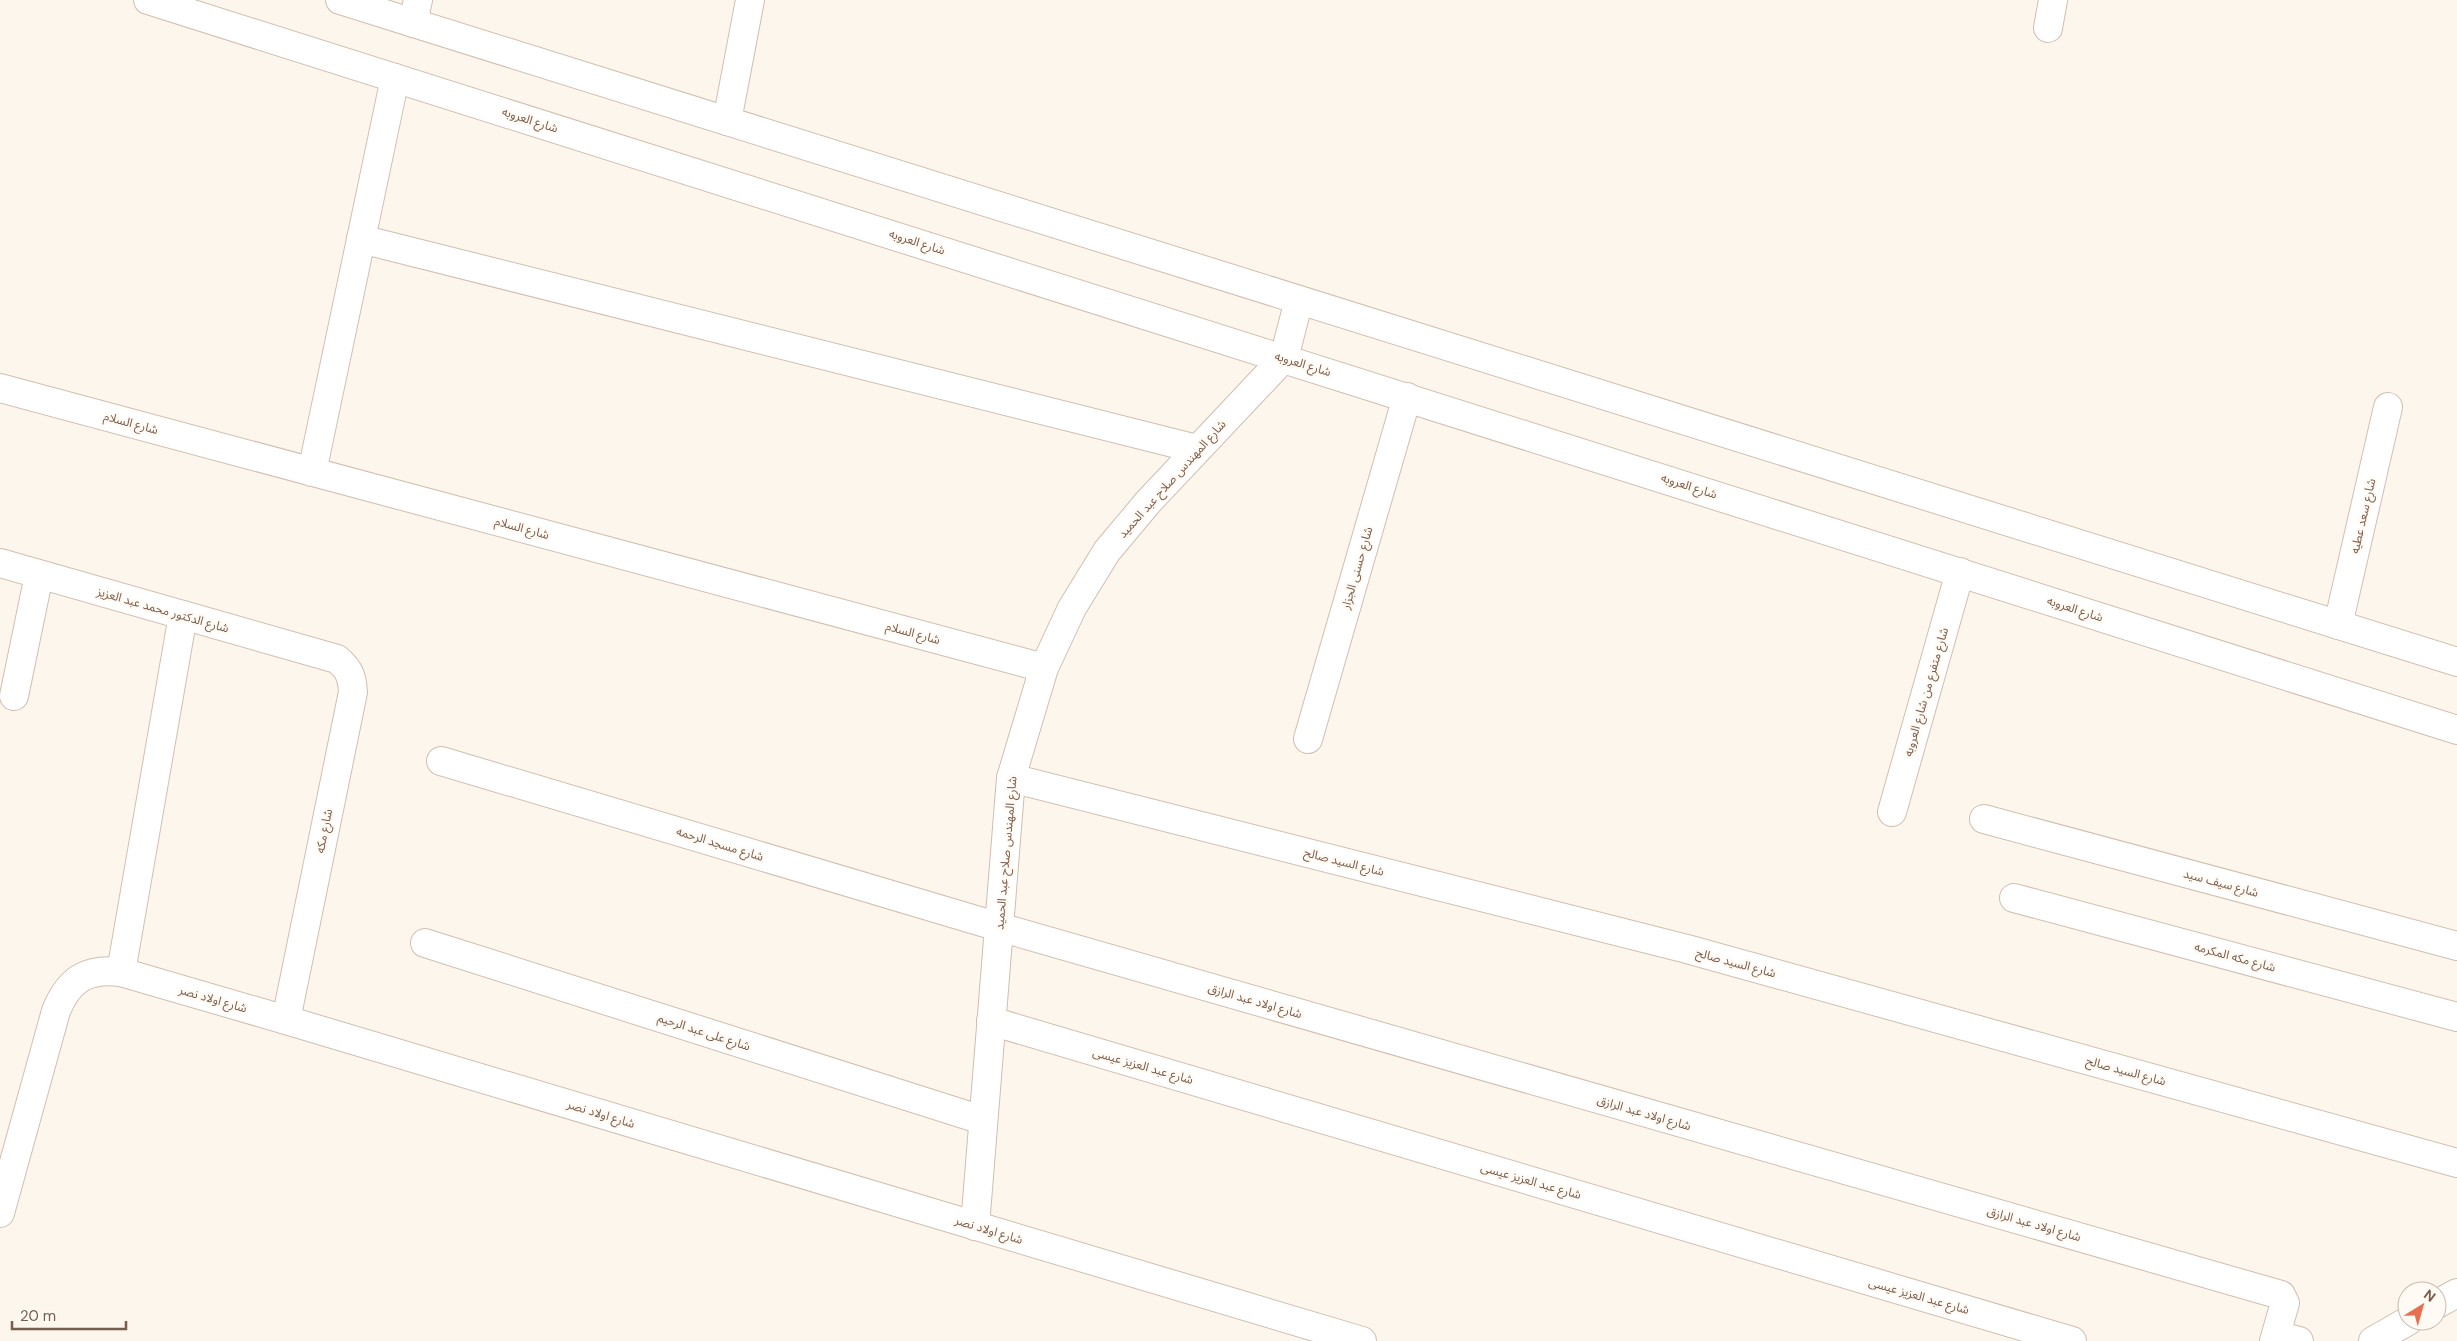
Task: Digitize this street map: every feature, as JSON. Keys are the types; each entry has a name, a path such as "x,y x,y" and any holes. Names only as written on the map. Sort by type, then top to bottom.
{"street":[{"name":"شارع العروبه","path":"148,0 2457,730"},
{"path":"340,0 416,11 727,121 2457,661"},
{"path":"727,121 750,0"},
{"path":"2048,28 2053,0"},
{"path":"312,472 396,78"},
{"path":"361,238 1197,449"},
{"name":"شارع المهندس صلاح عبد الحميد","path":"975,1226 982,1120 1011,778 1044,668 1072,608 1107,552 1149,500 1284,358 1299,300"},
{"name":"شارع السلام","path":"0,388 1044,668"},
{"name":"شارع حسنى الجزار","path":"1308,739 1407,397"},
{"name":"شارع سعد عطيه","path":"2338,625 2388,407"},
{"name":"شارع الدكتور محمد عبد العزيز","path":"0,563 325,656"},
{"name":"شارع متفرع من شارع العروبه","path":"1892,812 1960,572"},
{"path":"14,696 39,574"},
{"path":"121,972 182,615"},
{"name":"شارع مكه","path":"286,1020 353,692 352,679 347,668 337,659 325,656"},
{"name":"شارع مسجد الرحمه","path":"441,761 999,927"},
{"name":"شارع السيد صالح","path":"1011,778 1687,949 2457,1162"},
{"name":"شارع سيف سيد","path":"1984,819 2457,946"},
{"name":"شارع مكه المكرمه","path":"2014,898 2457,1017"},
{"name":"شارع اولاد عبد الرازق","path":"999,927 2281,1295 2285,1303 2283,1339"},
{"name":"شارع على عبد الرحيم","path":"425,943 982,1120"},
{"name":"شارع اولاد نصر","path":"0,1213 56,1011 63,995 73,982 88,974 105,970 121,972 286,1020 1362,1341"},
{"name":"شارع عبد العزيز عيسى","path":"991,1021 2072,1341"},
{"path":"2373,1341 2397,1327"}]}
